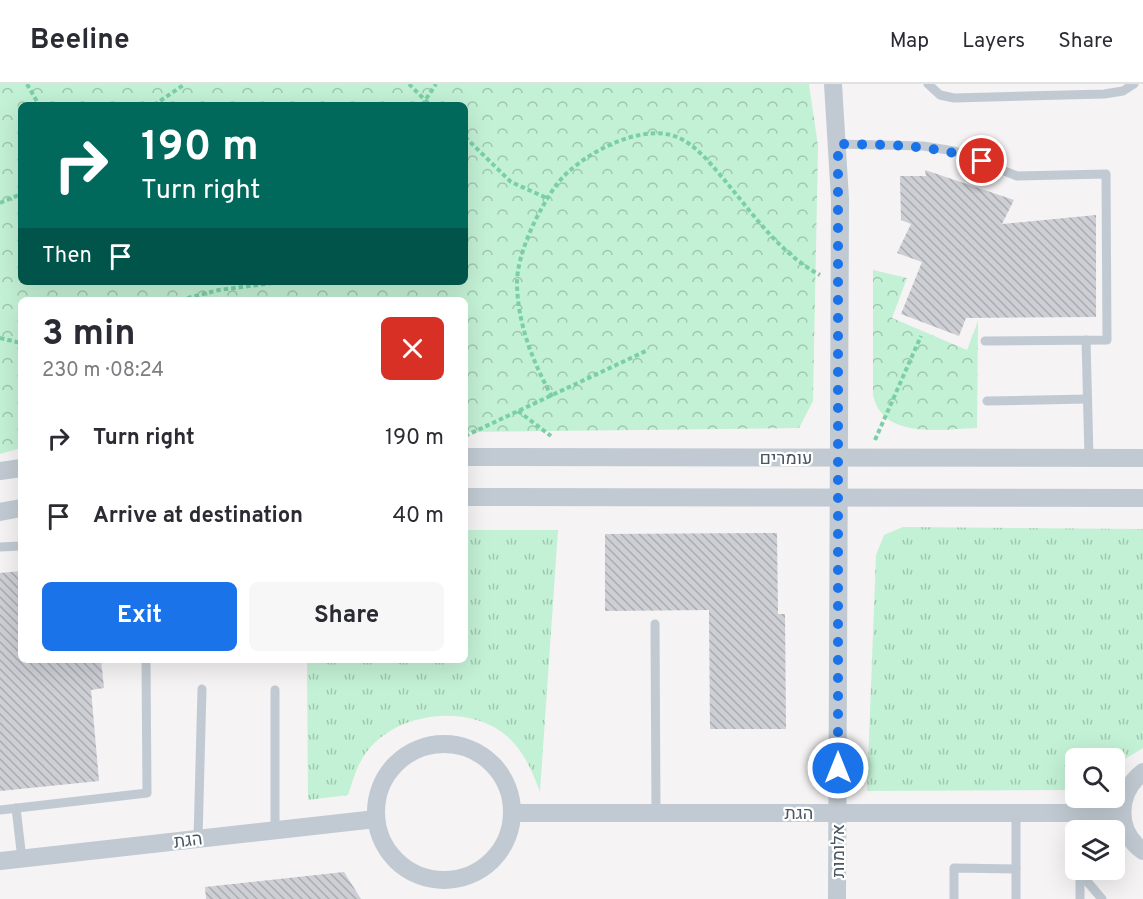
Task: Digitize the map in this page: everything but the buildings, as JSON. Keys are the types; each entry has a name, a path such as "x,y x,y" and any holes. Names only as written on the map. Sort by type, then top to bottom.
{"street":[{"name":"אלומות","path":"832,84 838,144 839,285 837,899"},
{"name":"עומרים","path":"468,457 1143,458"},
{"path":"0,471 18,468"},
{"path":"468,497 1143,498"},
{"path":"0,512 18,509"},
{"path":"441,744 468,748 490,762 506,783 512,813 508,836 495,858 473,874 446,881 420,877 398,863 382,841 376,819 379,789 393,767 415,750 441,744"},
{"path":"1143,772 1129,787 1122,813 1126,832 1143,852"},
{"name":"הגת","path":"512,813 1122,813"},
{"name":"הגת","path":"0,861 376,819"}],"lane":[{"path":"927,84 944,97 1114,93 1134,84"},
{"path":"991,86 996,97"},
{"path":"838,144 923,146 954,152 1017,176 1106,174 1107,340 986,340"},
{"path":"1086,340 1089,458"},
{"path":"987,401 1088,399"},
{"path":"0,548 18,546"},
{"path":"655,624 656,813"},
{"path":"0,810 147,793 146,663"},
{"path":"198,839 202,689"},
{"path":"275,690 275,830"},
{"path":"16,808 22,859"},
{"path":"1016,813 1016,899"},
{"path":"954,899 954,868 1016,869"},
{"path":"1080,899 1080,873 1102,899"}],"path":[{"path":"27,84 37,102"},
{"path":"158,102 185,84"},
{"path":"409,84 422,102"},
{"path":"424,102 436,84"},
{"path":"552,396 534,364 522,324 517,283 528,236 557,183 581,163 622,139 653,131 678,138 710,163 768,233 799,264 839,285"},
{"path":"468,139 511,182 549,199"},
{"path":"0,203 18,195"},
{"path":"192,297 219,290 257,285"},
{"path":"866,458 921,336"},
{"path":"0,338 18,342"},
{"path":"468,435 648,350"},
{"path":"518,411 553,438"}],"green space":[{"path":"0,84 809,84 818,146 813,401 799,428 468,432 468,297 18,297 18,449 0,454"},
{"path":"873,270 907,278 892,318 967,350 978,321 977,428 915,429 888,419 879,409 873,395"},
{"path":"903,527 1143,529 1143,748 1125,759 1125,748 1065,748 1065,790 867,791 876,555 884,535"},
{"path":"468,530 558,530 540,792 523,756 508,737 491,726 472,719 451,716 429,717 408,722 389,732 373,744 361,761 348,795 308,800 307,663 468,663"}],"route":[{"path":"838,768 840,228 838,144 923,146 954,152 982,161"}]}
